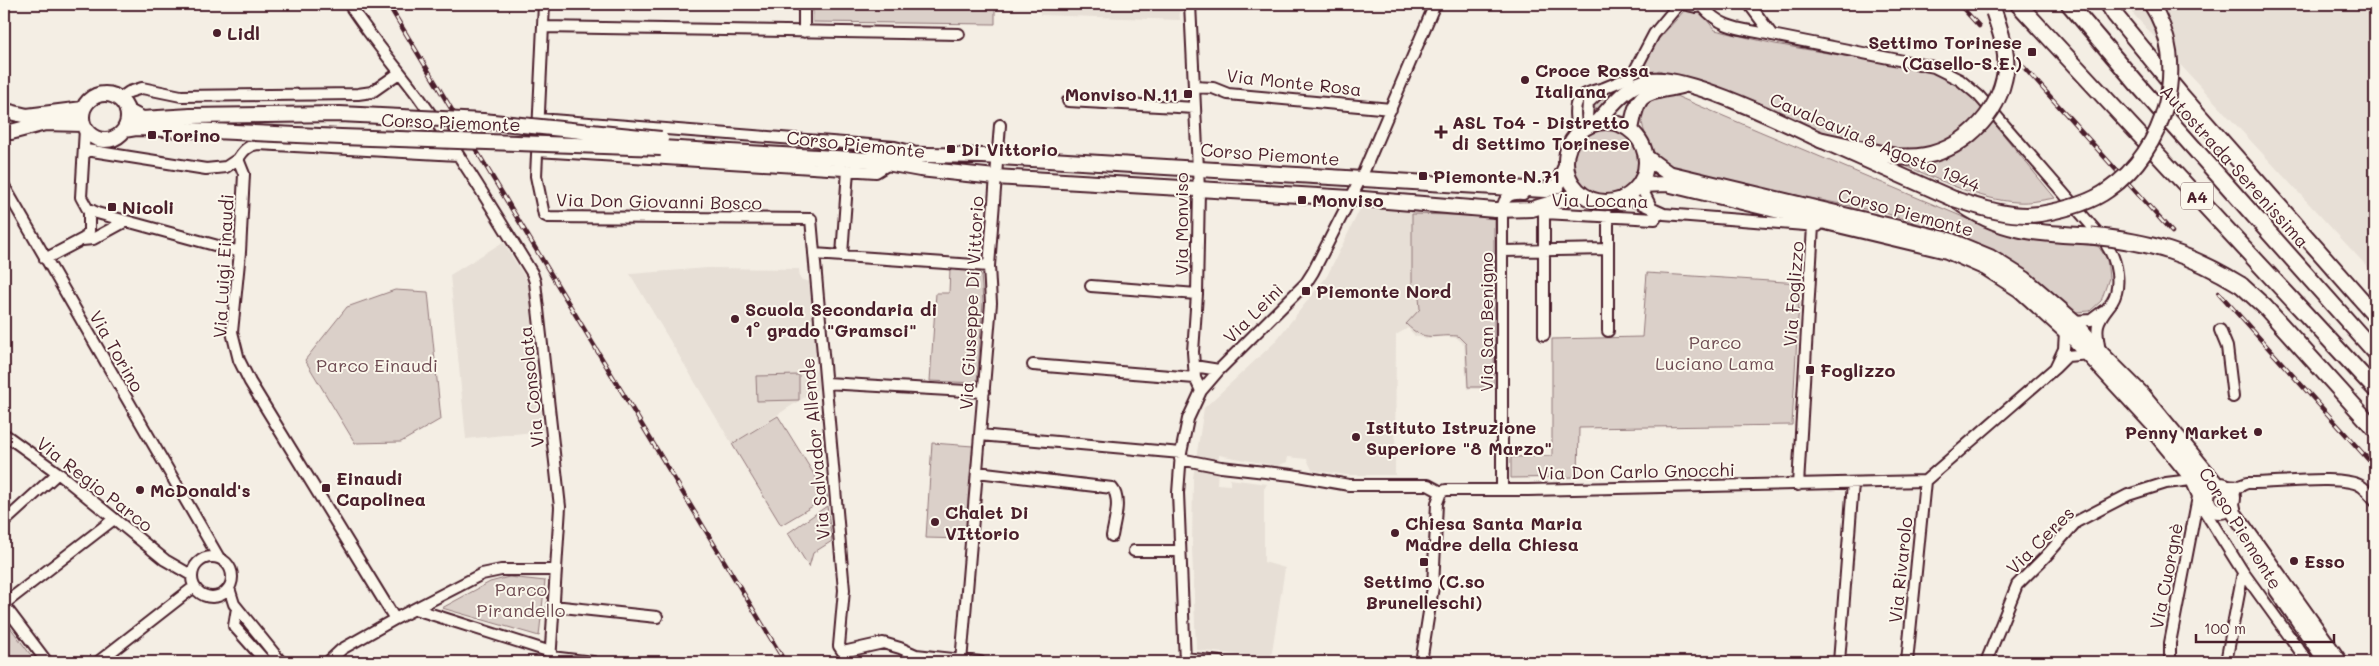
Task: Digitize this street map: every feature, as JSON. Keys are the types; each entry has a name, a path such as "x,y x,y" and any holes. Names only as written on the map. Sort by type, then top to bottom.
{"highway":[{"name":"A4","path":"2018,4 2375,389"},
{"name":"Autostrada Serenissima","path":"2069,4 2137,84 2375,352"},
{"path":"2108,4 2181,95 2375,315"},
{"path":"1821,140 1898,157 1921,157 1939,153 1959,142 1991,112 2004,79 2006,56 1992,8"},
{"path":"1954,199 1975,215 2005,227 2032,232 2127,240 2156,246 2204,264 2241,285 2265,307 2375,429"}],"main road":[{"name":"Cavalcavia 8 Agosto 1944","path":"1594,124 1619,95 1641,82 1664,80 1687,85 1742,104 1914,182 1989,211 2038,214 2064,209 2090,200 2108,190 2123,178 2136,165 2160,126 2168,98 2169,55 2164,34 2151,4"},
{"path":"1631,130 1636,104 1642,97 1658,91 1687,85"},
{"path":"109,94 119,99 127,111 128,119 124,130 113,138 104,139 94,136 84,126 83,109 90,99 98,95 109,94"},
{"path":"7,109 27,116 83,109"},
{"path":"7,109 13,120 8,137"},
{"name":"Corso Piemonte","path":"127,111 142,118 341,138 661,144 869,154 996,157 1545,190"},
{"name":"Corso Piemonte","path":"124,130 191,123 340,114 483,121 661,144 870,160 995,177 1351,198 1502,210 1532,209 1582,194"},
{"path":"1545,190 1557,186 1566,166 1570,144 1576,135 1594,124 1608,122 1620,124 1631,130 1644,147 1646,157 1644,176 1640,185 1626,197 1604,203 1592,200 1582,194 1568,177 1566,166"},
{"path":"8,137 45,124 84,126"},
{"name":"Corso Piemonte","path":"1646,157 1668,173 1948,240 1990,256 2025,279 2095,353 2145,414 2195,470 2222,494 2327,662"},
{"name":"Corso Piemonte","path":"1640,185 1667,184 1842,224 1947,251 1986,268 2070,326"},
{"name":"Corso Piemonte","path":"2095,353 2143,395 2222,494 2340,662"}],"street":[{"name":"Via Consolata","path":"350,4 399,73 417,94 483,191 532,273 535,282 560,507 550,657"},
{"name":"Via Don Giovanni Bosco","path":"544,4 536,176 541,209 544,215 548,217 811,219"},
{"path":"804,4 804,32"},
{"name":"Via Monviso","path":"1190,4 1199,190 1197,294 1193,352 1195,378 1201,391"},
{"name":"Via Leinì","path":"1185,660 1179,551 1181,456 1188,418 1201,391 1219,370 1306,284 1321,259 1362,178 1435,4"},
{"path":"1576,135 1574,108 1582,94 1604,88 1628,78 1635,70 1654,34 1681,4 1690,7 1703,5 1714,20 1723,24 1934,67 1960,80 1979,96 2097,232"},
{"path":"1749,4 1772,35"},
{"path":"543,27 959,34"},
{"path":"119,99 130,92 142,88 181,96 358,94 372,92 399,73"},
{"name":"Via Monte Rosa","path":"1194,87 1213,88 1228,94 1391,109"},
{"path":"1594,124 1587,117 1588,103 1604,88"},
{"path":"1068,101 1195,108"},
{"name":"Corso Piemonte","path":"539,119 895,147 927,155"},
{"name":"Via Giuseppe Di Vittorio","path":"961,661 991,303 989,266 1000,125"},
{"path":"82,240 89,231 89,210 81,197 86,150 84,126"},
{"path":"86,150 206,169 226,167 238,159 243,151 251,145 258,144 458,155"},
{"path":"537,151 876,172 889,164"},
{"name":"Via Luigi Einaudi","path":"238,159 244,174 240,252 232,332 239,360 250,382 395,619"},
{"path":"842,255 848,170"},
{"path":"1640,185 1655,210"},
{"name":"Via Torino","path":"4,186 202,533 219,558"},
{"path":"1502,210 1505,198 1509,195 1536,195 1545,190"},
{"path":"1626,197 1671,215 1814,226 1842,224"},
{"path":"89,210 240,252"},
{"name":"Via San Benigno","path":"1502,210 1502,490"},
{"name":"Via Locana","path":"1544,335 1544,213 1655,219 1655,210"},
{"path":"1608,216 1608,330"},
{"name":"Via Salvador Allende","path":"811,219 844,590 839,646 843,652 883,643 900,648 916,656 961,661"},
{"path":"45,259 82,240 93,239 126,221"},
{"name":"Via Foglizzo","path":"1798,485 1814,226"},
{"path":"2055,368 2064,350 2070,326 2091,320 2106,309 2114,300 2118,278 2112,252 2107,246"},
{"path":"1502,251 1608,249"},
{"path":"814,254 989,266"},
{"name":"Via Monviso","path":"1091,286 1197,294"},
{"path":"1925,481 2068,356 2095,353 2098,325 2106,309"},
{"path":"2220,330 2227,347 2233,397"},
{"path":"1033,365 1195,378"},
{"path":"1194,366 1219,370"},
{"path":"826,383 984,392"},
{"name":"Corso Piemonte","path":"2145,414 2152,432 2191,480 2222,494 2247,483 2333,481 2361,486 2375,500"},
{"name":"Via Regio Parco","path":"4,434 58,474 165,560 196,567"},
{"name":"Via Don Carlo Gnocchi","path":"980,434 1181,456 1221,467 1292,475 1349,485 1428,485 1441,492 1446,490 1798,485 1925,481"},
{"path":"977,472 1112,488 1116,492 1117,500 1112,536"},
{"path":"4,522 58,474"},
{"name":"Via Ceres","path":"1986,662 2017,585 2053,549 2076,522 2128,495 2166,483 2191,480"},
{"name":"Via Rivarolo","path":"1907,662 1925,481"},
{"path":"1839,662 1853,483"},
{"path":"1421,662 1433,587 1437,503 1441,492"},
{"name":"Corso Piemonte","path":"2222,494 2243,572 2308,662"},
{"name":"Via Cuorgnè","path":"2170,662 2170,643 2222,494"},
{"path":"47,662 4,605 114,519"},
{"path":"98,662 194,587 196,567 204,550 202,533"},
{"path":"1134,551 1179,551"},
{"path":"196,567 207,557 219,558 225,562 231,572 229,588 236,606 234,626 265,661 280,661"},
{"path":"328,662 342,649 482,574 501,570 556,570"},
{"path":"2226,662 2243,572"},
{"path":"194,587 200,594 206,597 220,596 236,606"},
{"path":"220,596 229,588"},
{"path":"554,606 657,616"},
{"path":"415,609 550,657 593,662"},
{"path":"2288,635 2315,662"},
{"path":"1185,660 1220,662"},
{"path":"961,661 980,662"}],"shaded area":[{"path":"1040,4 1179,4 1180,20 1040,15"},
{"path":"2124,4 2375,4 2375,275"},
{"path":"1360,209 1497,212 1496,389 1467,389 1464,344 1457,338 1442,336 1429,339 1415,336 1408,328 1396,335 1395,475 1346,475 1312,470 1307,459 1288,457 1287,462 1277,466 1219,455 1217,484 1230,485 1230,479 1267,484 1264,489 1264,562 1285,568 1271,658 1196,650 1192,547 1193,478 1204,408 1274,343 1327,276"},
{"path":"503,242 528,282 533,334 527,339 528,353 534,353 543,431 466,439 450,275"},
{"name":"Scuola Secondaria di 1° grado \"Gramsci\"","path":"707,268 799,269 800,279 810,282 816,356 811,359 812,368 817,371 819,388 732,444 630,274"}],"green space":[{"path":"813,4 995,4 995,24 813,22"},
{"path":"1684,11 1701,13 1715,30 1775,44 1932,71 1959,84 1985,108 1948,139 1933,146 1906,150 1872,147 1796,126 1659,70 1595,110 1594,102 1646,62 1658,40"},
{"path":"1665,96 1676,96 1994,230 2028,239 2098,246 2107,259 2109,278 2101,301 2090,311 2076,312 1975,242 1885,213 1668,169 1652,148 1643,129 1642,119 1643,111 1647,104"},
{"path":"1993,122 2055,198 2022,202 1988,197 1959,188 1903,165 1958,153"},
{"path":"1600,130 1612,130 1629,139 1636,150 1638,162 1636,174 1629,185 1612,194 1600,194 1588,189 1579,180 1574,168 1574,156 1579,144 1588,135"},
{"path":"1412,214 1494,216 1494,387 1468,387 1466,344 1458,336 1424,336 1406,324 1420,309 1419,297 1412,288"},
{"path":"950,269 979,272 981,274 983,302 977,383 930,381 936,293 949,293"},
{"name":"Parco Luciano Lama","path":"1647,273 1800,283 1792,425 1579,428 1578,477 1511,478 1511,457 1552,456 1552,339 1642,337"},
{"name":"Parco Einaudi","path":"395,290 428,292 441,419 401,442 355,443 305,360 347,307"},
{"path":"799,375 799,400 757,401 756,376"},
{"path":"778,416 828,497 781,525 732,444"},
{"path":"932,443 973,446 966,539 926,538"},
{"path":"827,506 832,541 813,553 809,567 788,533"},
{"name":"Parco Pirandello","path":"509,577 545,581 539,636 442,608 490,582"},
{"path":"4,619 33,658 27,662 4,662"}],"railway":[{"path":"388,4 785,662"},
{"path":"1959,4 1979,26"},
{"path":"2020,63 2172,232"},
{"path":"2219,293 2375,467"}],"place":[{"name":"Lidl","path":"217,33"},
{"name":"Settimo Torinese (Casello-S.E.)","path":"2032,52"},
{"name":"Croce Rossa Italiana","path":"1525,80"},
{"name":"Monviso N.11","path":"1188,94"},
{"name":"ASL To4 - Distretto di Settimo Torinese","path":"1441,132"},
{"name":"Torino","path":"152,135"},
{"name":"Di Vittorio","path":"951,149"},
{"name":"Piemonte N.71","path":"1423,176"},
{"name":"Monviso","path":"1302,200"},
{"name":"Nicoli","path":"112,207"},
{"name":"Piemonte Nord","path":"1306,291"},
{"name":"Scuola Secondaria di 1° grado \"Gramsci\"","path":"735,319"},
{"name":"Foglizzo","path":"1810,370"},
{"name":"Penny Market","path":"2258,432"},
{"name":"Istituto Istruzione Superiore \"8 Marzo\"","path":"1356,437"},
{"name":"Einaudi Capolinea","path":"326,488"},
{"name":"McDonald's","path":"140,490"},
{"name":"Chalet Di VIttorio","path":"935,522"},
{"name":"Chiesa Santa Maria Madre della Chiesa","path":"1395,533"},
{"name":"Esso","path":"2294,561"},
{"name":"Settimo (C.so Brunelleschi)","path":"1424,562"}]}
